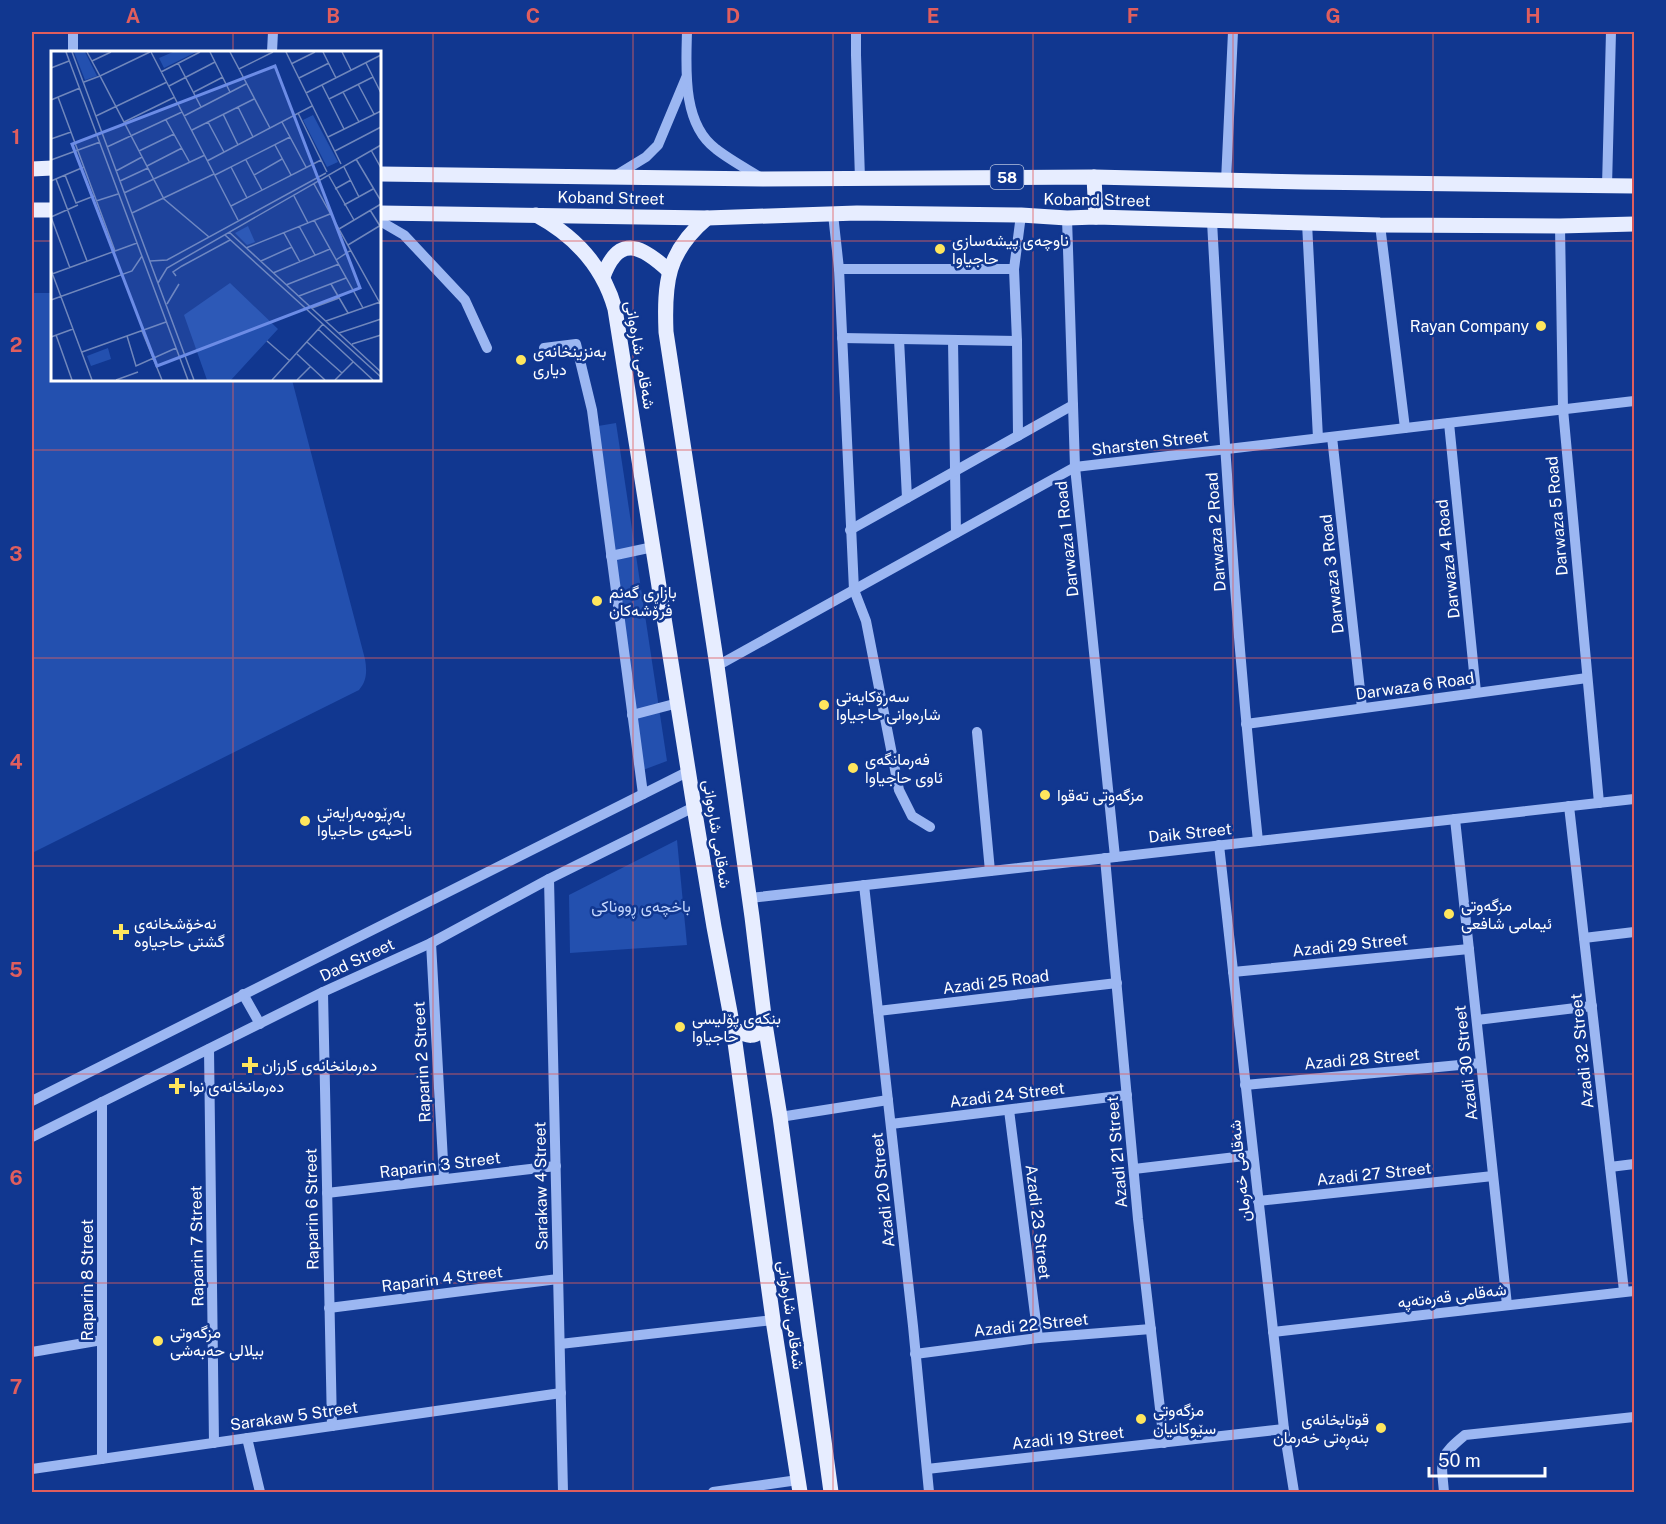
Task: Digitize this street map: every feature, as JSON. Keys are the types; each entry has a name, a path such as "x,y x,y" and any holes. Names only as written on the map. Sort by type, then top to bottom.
{"main road":[{"path":"32,168 51,168"},
{"name":"Koband Street","path":"381,174 763,179 1094,177 1226,181 1635,186"},
{"path":"1094,177 1096,217"},
{"path":"32,210 51,210"},
{"name":"Koband Street","path":"381,213 706,218 857,213 1380,225 1635,224"},
{"name":"شەقامی شارەوانی","path":"536,215 563,231 586,252 603,277 611,293 615,309 688,771 714,927 734,1028 773,1320 799,1486"},
{"name":"شەقامی شارەوانی","path":"706,218 683,241 669,271 666,332 750,897 765,1024 831,1492"},
{"path":"603,277 612,257 626,249 642,250 656,258 669,271"},
{"path":"734,1028 744,1035 751,1036 761,1031 765,1024"}],"street":[{"path":"73,32 73,51"},
{"path":"272,51 273,32"},
{"path":"687,32 686,78 695,125 714,148 763,179"},
{"path":"856,32 860,179"},
{"path":"1226,181 1233,32"},
{"path":"1607,186 1611,32"},
{"path":"612,178 646,157 658,145 686,78"},
{"path":"833,214 839,269 854,590 866,621 899,789 912,816 930,827"},
{"path":"1017,436 1014,269 1021,215"},
{"name":"Darwaza 1 Road","path":"1067,218 1075,467 1110,857"},
{"name":"Darwaza 2 Road","path":"1212,220 1224,449 1246,724 1258,841"},
{"path":"381,222 404,235 465,300 487,348"},
{"path":"1306,223 1318,438"},
{"path":"1380,225 1405,428"},
{"name":"Darwaza 5 Road","path":"1560,226 1563,409 1599,803"},
{"path":"839,269 1014,269"},
{"path":"842,338 1017,341"},
{"path":"899,339 907,498"},
{"path":"953,340 956,533"},
{"path":"544,348 576,344 592,410 643,794"},
{"name":"Sharsten Street","path":"717,666 1075,467 1635,401"},
{"path":"850,530 1073,405"},
{"name":"Darwaza 4 Road","path":"1449,423 1476,692"},
{"name":"Darwaza 3 Road","path":"1332,437 1362,708"},
{"path":"611,556 653,547"},
{"name":"Darwaza 6 Road","path":"1246,724 1587,678"},
{"path":"632,715 678,703"},
{"path":"977,732 990,870"},
{"name":"Dad Street","path":"32,1101 688,771"},
{"name":"Daik Street","path":"750,897 1635,799"},
{"name":"Azadi 32 Street","path":"1569,806 1610,1167 1629,1291"},
{"name":"Dad Street","path":"32,1137 323,992 431,942 549,879 694,807"},
{"name":"Azadi 30 Street","path":"1455,819 1507,1305"},
{"name":"شەقامی خەرمان","path":"1219,845 1284,1429 1294,1492"},
{"name":"Azadi 21 Street","path":"1110,857 1117,983 1127,1095 1164,1443"},
{"name":"Sarakaw 4 Street","path":"549,879 563,1492"},
{"name":"Azadi 20 Street","path":"864,885 929,1492"},
{"path":"1584,938 1635,932"},
{"name":"Raparin 2 Street","path":"431,942 444,1179"},
{"name":"Azadi 29 Street","path":"1233,972 1469,949"},
{"name":"Azadi 25 Road","path":"878,1011 1117,983"},
{"name":"Raparin 6 Street","path":"323,992 332,1426"},
{"path":"243,994 260,1024"},
{"path":"1477,1020 1592,1006"},
{"name":"Raparin 7 Street","path":"209,1049 214,1443"},
{"name":"Azadi 28 Street","path":"1245,1085 1481,1063"},
{"name":"Azadi 24 Street","path":"891,1124 1127,1095"},
{"path":"780,1118 888,1100"},
{"name":"Raparin 8 Street","path":"102,1102 102,1459"},
{"name":"Azadi 23 Street","path":"1009,1110 1038,1338"},
{"path":"1134,1169 1253,1155"},
{"path":"1610,1167 1635,1164"},
{"name":"Raparin 3 Street","path":"327,1193 556,1166"},
{"name":"Azadi 27 Street","path":"1258,1201 1493,1176"},
{"name":"Raparin 4 Street","path":"329,1308 558,1279"},
{"name":"شەقامی قەرەتەپە","path":"1273,1332 1629,1291"},
{"path":"560,1344 773,1320"},
{"name":"Azadi 22 Street","path":"915,1354 1038,1338 1151,1329"},
{"path":"32,1352 102,1340"},
{"name":"Sarakaw 5 Street","path":"32,1469 561,1393"},
{"path":"1444,1492 1441,1464 1447,1450 1465,1435 1635,1417"},
{"name":"Azadi 19 Street","path":"927,1469 1284,1429"},
{"path":"248,1438 260,1492"},
{"path":"714,1492 799,1486"}],"green space":[{"path":"32,293 51,293 51,381 292,381 365,659 366,672 364,683 359,690 32,853"},
{"path":"616,423 667,761 643,770 592,427"},
{"name":"باخچەی ڕووناکی","path":"677,840 687,945 570,953 569,895"}],"place":[{"name":"ناوچەی پیشەسازی حاجیاوا","path":"940,249"},
{"name":"Rayan Company","path":"1541,326"},
{"name":"بەنزینخانەی دیاری","path":"521,360"},
{"name":"بازاڕی گەنم فرۆشەکان","path":"597,601"},
{"name":"سەرۆکایەتی شارەوانی حاجیاوا","path":"824,705"},
{"name":"فەرمانگەی ئاوی حاجیاوا","path":"853,768"},
{"name":"مزگەوتی تەقوا","path":"1045,795"},
{"name":"بەڕێوەبەرایەتی ناحیەی حاجیاوا","path":"305,821"},
{"name":"مزگەوتی ئیمامی شافعی","path":"1449,914"},
{"name":"نەخۆشخانەی گشتی حاجیاوە","path":"121,932"},
{"name":"بنکەی پۆلیسی حاجیاوا","path":"680,1027"},
{"name":"دەرمانخانەی کارزان","path":"250,1065"},
{"name":"دەرمانخانەی نوا","path":"177,1086"},
{"name":"مزگەوتی بیلالی حەبەشی","path":"158,1341"},
{"name":"مزگەوتی سێوکانیان","path":"1141,1419"},
{"name":"قوتابخانەی بنەڕەتی خەرمان","path":"1381,1428"}]}
